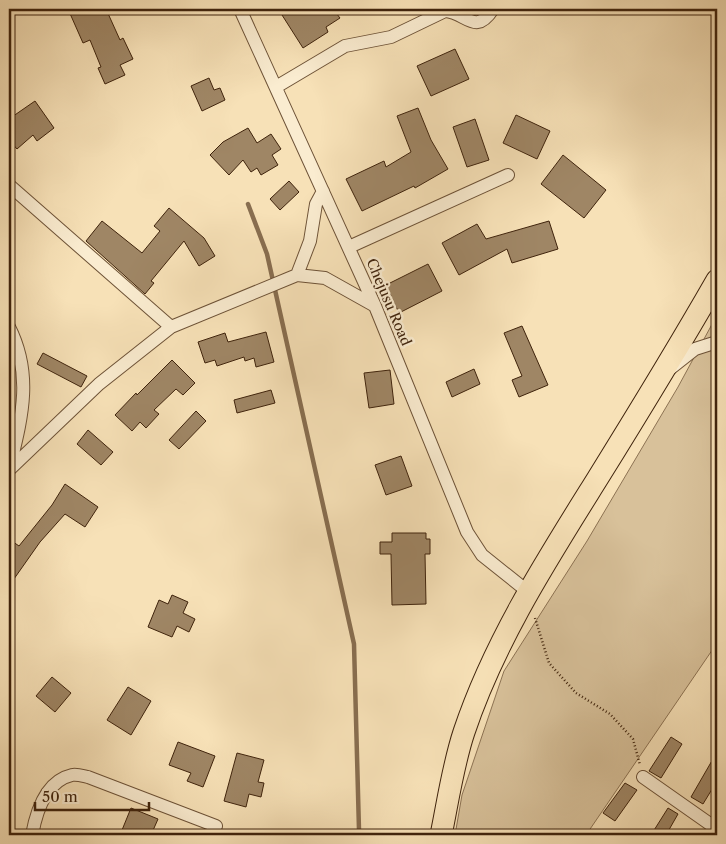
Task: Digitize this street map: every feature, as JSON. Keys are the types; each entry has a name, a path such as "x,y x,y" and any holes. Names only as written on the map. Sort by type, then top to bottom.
{"highway":[{"path":"441,835 456,761 475,701 527,591 661,376 717,280"}],"street":[{"name":"Chejusu Road","path":"240,9 376,306 467,532 482,555 527,591"},
{"path":"276,87 345,46 391,37 445,10 468,21 477,22 482,21 493,9"},
{"path":"348,247 508,175"},
{"path":"9,185 171,327"},
{"path":"297,274 310,241 316,204 323,191"},
{"path":"9,470 99,384 171,327 297,274 325,278 376,306"},
{"path":"9,327 17,344 23,367 24,390 9,470"},
{"path":"661,376 695,349 717,342"},
{"path":"32,835 35,819 44,796 59,782 72,775 88,777 216,826"},
{"path":"643,777 717,829"}],"path":[{"path":"527,591 549,663 576,694 610,714 633,739 643,777"}],"shaded area":[{"path":"717,315 717,643 586,835 455,835 462,795 504,671 587,541 678,387"}],"building":[{"path":"68,9 106,9 120,40 123,38 133,59 120,65 125,75 105,84 98,68 101,67 90,40 83,43"},
{"path":"292,9 333,9 340,18 326,27 328,32 303,48 282,15"},
{"path":"455,49 469,79 431,96 417,66"},
{"path":"209,78 214,90 220,88 225,100 202,111 191,86"},
{"path":"35,101 54,128 37,141 33,135 17,149 9,140 9,119"},
{"path":"418,108 431,140 448,169 415,188 414,186 362,211 346,179 384,161 386,167 411,152 397,116"},
{"path":"516,115 550,131 537,159 503,143"},
{"path":"475,119 489,160 467,167 453,127"},
{"path":"248,128 257,143 271,134 281,149 272,155 278,165 261,175 257,168 251,172 243,160 229,175 210,155 223,142"},
{"path":"563,155 606,190 584,218 541,184"},
{"path":"289,181 299,192 280,210 270,199"},
{"path":"169,208 204,238 215,256 199,266 184,241 151,281 154,283 145,294 86,241 102,221 142,253 160,231 154,226"},
{"path":"549,221 558,249 512,263 507,249 459,275 442,243 477,224 486,239"},
{"path":"428,264 442,291 399,313 386,285"},
{"path":"522,326 548,385 519,397 512,380 522,376 504,333"},
{"path":"266,332 274,362 256,367 254,358 245,361 244,357 217,366 215,360 205,363 198,342 225,333 228,342"},
{"path":"43,353 87,376 81,387 37,364"},
{"path":"172,360 195,383 183,395 176,389 154,410 159,414 146,428 140,422 132,431 115,415"},
{"path":"474,369 480,384 452,397 446,382"},
{"path":"390,370 394,404 369,408 364,373"},
{"path":"271,390 275,403 237,413 234,400"},
{"path":"196,411 206,421 179,449 169,440"},
{"path":"88,430 113,452 101,465 77,444"},
{"path":"401,456 412,486 386,495 375,465"},
{"path":"65,484 98,507 85,527 65,514 40,542 9,586 9,539 19,546 52,505"},
{"path":"392,533 426,533 426,539 430,539 430,554 425,554 426,604 392,605 391,554 380,554 380,542 392,542"},
{"path":"172,595 188,602 183,613 195,619 189,632 177,626 172,637 148,627 159,600 168,604"},
{"path":"52,677 71,693 55,712 36,696"},
{"path":"128,687 151,701 131,735 107,720"},
{"path":"671,737 682,744 661,778 649,771"},
{"path":"178,742 215,756 203,787 187,781 191,773 169,765"},
{"path":"717,752 717,781 703,804 691,797"},
{"path":"237,753 264,760 258,782 264,783 261,797 249,794 246,807 224,801"},
{"path":"625,783 637,790 615,821 603,813"},
{"path":"131,808 158,819 151,835 120,835"},
{"path":"668,808 678,814 666,835 651,835"}],"waterway":[{"path":"248,204 267,254 354,644 359,830 364,835"}]}
